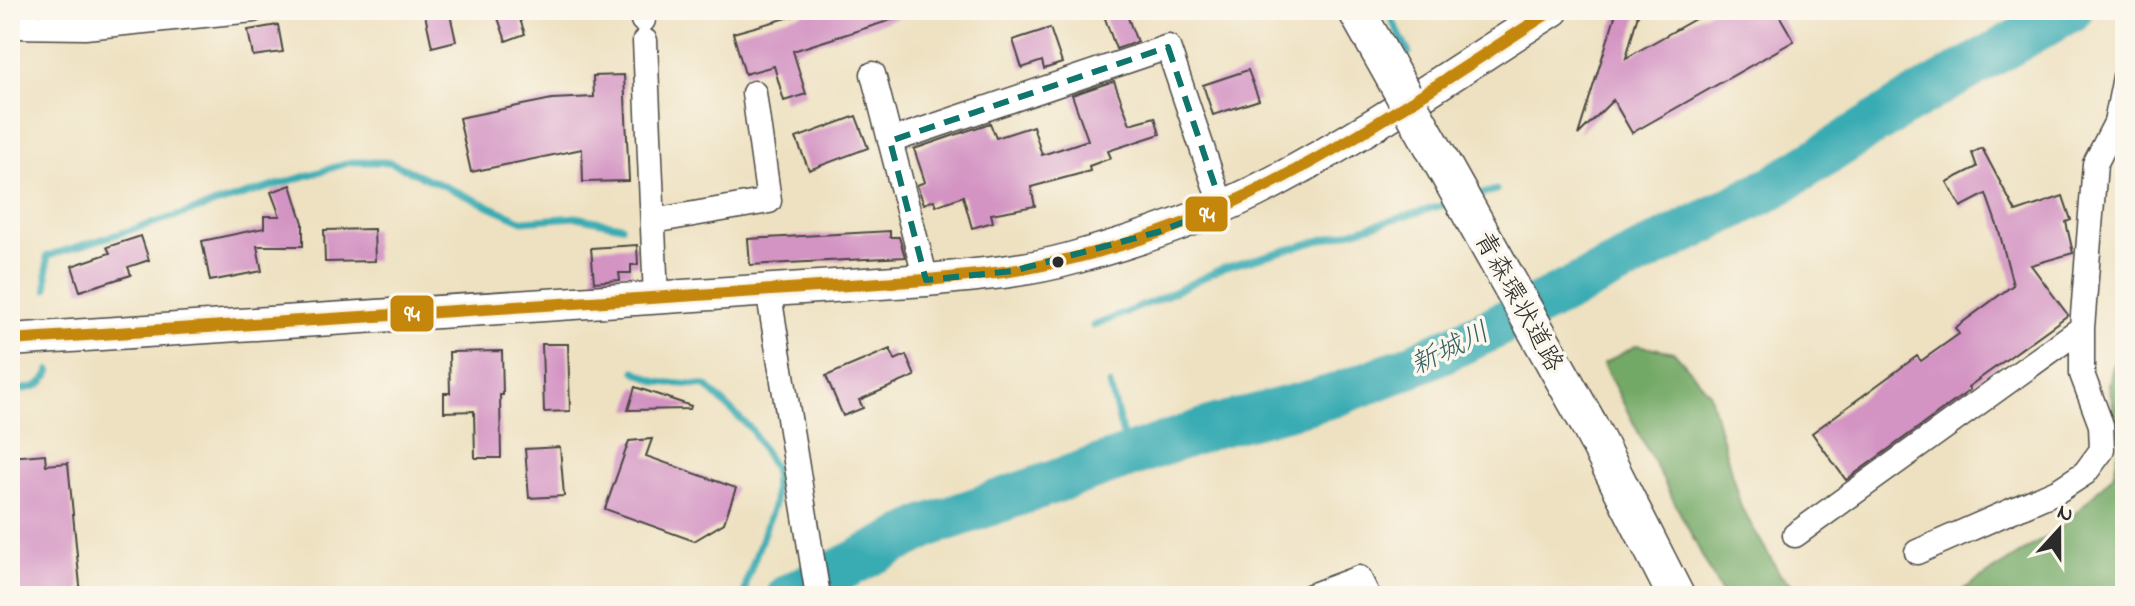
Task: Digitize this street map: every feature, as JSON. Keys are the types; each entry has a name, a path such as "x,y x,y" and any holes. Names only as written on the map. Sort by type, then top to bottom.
{"highway":[{"name":"青森環状道路","path":"1356,10 1588,423 1676,596"}],"main road":[{"path":"10,340 926,280 1013,271 1067,260 1158,232 1222,207 1273,182 1356,135 1553,10"}],"street":[{"path":"10,26 85,27 253,10"},
{"path":"643,24 656,298"},
{"path":"890,141 1168,47 1222,207"},
{"path":"873,74 926,280"},
{"path":"1917,552 2059,490 2085,473 2102,450 2101,425 2082,374 2082,328 2095,164 2116,123 2125,77"},
{"path":"653,221 769,201 754,93"},
{"path":"768,289 818,596"},
{"path":"1795,535 2082,328"},
{"path":"1311,596 1359,578 1368,596"}],"highlighted area":[{"path":"1168,47 1222,207 1158,232 1013,271 926,280 890,141"}],"green space":[{"path":"2125,344 2125,596 1953,596 2062,527 2113,475 2121,442 2109,385 2117,345"},
{"path":"1637,345 1674,352 1709,392 1741,507 1781,576 1808,596 1723,596 1603,364"}],"building":[{"path":"424,10 449,10 456,41 432,47"},
{"path":"816,10 906,10 907,15 793,51 806,94 784,101 774,66 745,74 733,33"},
{"path":"1102,10 1125,10 1137,42 1116,49"},
{"path":"1617,10 1638,14 1626,58 1711,10 1776,10 1794,41 1632,133 1613,100 1578,135"},
{"path":"517,11 525,34 506,41 498,18"},
{"path":"278,25 283,52 253,56 248,30"},
{"path":"1050,28 1062,63 1044,69 1042,61 1022,68 1013,40"},
{"path":"1248,70 1259,100 1213,115 1203,85"},
{"path":"624,75 629,181 583,182 582,149 471,172 459,118 552,99 594,97 593,76"},
{"path":"1114,81 1130,124 1155,117 1160,134 1108,151 1111,158 1089,166 1090,171 1031,187 1035,206 991,214 993,222 972,228 963,196 936,206 934,200 924,204 917,185 925,182 914,149 990,123 996,138 1033,126 1042,155 1088,140 1072,95"},
{"path":"856,116 868,148 809,170 796,138"},
{"path":"1982,148 2016,212 2063,196 2071,220 2066,222 2073,253 2031,265 2068,315 1846,480 1812,433 1917,356 1921,361 1959,334 1955,328 2013,285 1986,194 1961,207 1947,182 1977,167 1972,153"},
{"path":"291,185 303,223 303,246 257,246 262,271 210,281 202,241 264,228 264,216 280,216 271,192"},
{"path":"374,229 375,261 325,262 324,230"},
{"path":"890,231 890,237 899,237 905,257 750,265 748,239"},
{"path":"141,236 149,260 128,267 131,275 80,291 72,266 110,253 107,247"},
{"path":"637,245 638,265 631,265 631,273 619,273 620,280 594,282 591,248"},
{"path":"542,344 568,344 570,411 544,412"},
{"path":"890,349 895,360 906,355 915,376 859,400 863,408 843,416 826,376"},
{"path":"502,351 501,458 475,458 474,411 444,412 444,393 450,393 449,352"},
{"path":"635,387 691,406 690,409 628,410"},
{"path":"652,439 646,456 736,488 724,523 694,541 605,509 629,441"},
{"path":"560,447 564,496 529,498 525,449"},
{"path":"45,454 46,465 68,463 81,596 10,596 10,457"}],"waterway":[{"path":"1387,10 1409,53"},
{"name":"新城川","path":"788,596 927,526 1216,426 1333,396 1406,368 1483,333 1772,188 1899,108 2071,10"},
{"path":"47,289 47,256 351,162 390,162 523,221 576,217 621,226"},
{"path":"1471,197 1496,190"},
{"path":"1093,326 1223,268 1451,203"},
{"path":"10,390 39,384 50,370"},
{"path":"635,371 657,382 706,386 751,429 775,470 774,504 744,596"},
{"path":"1110,385 1128,456"}],"transit line":[{"name":"94","path":"10,340 926,280 1037,266 1155,234 1252,193 1368,129 1553,10"}]}
